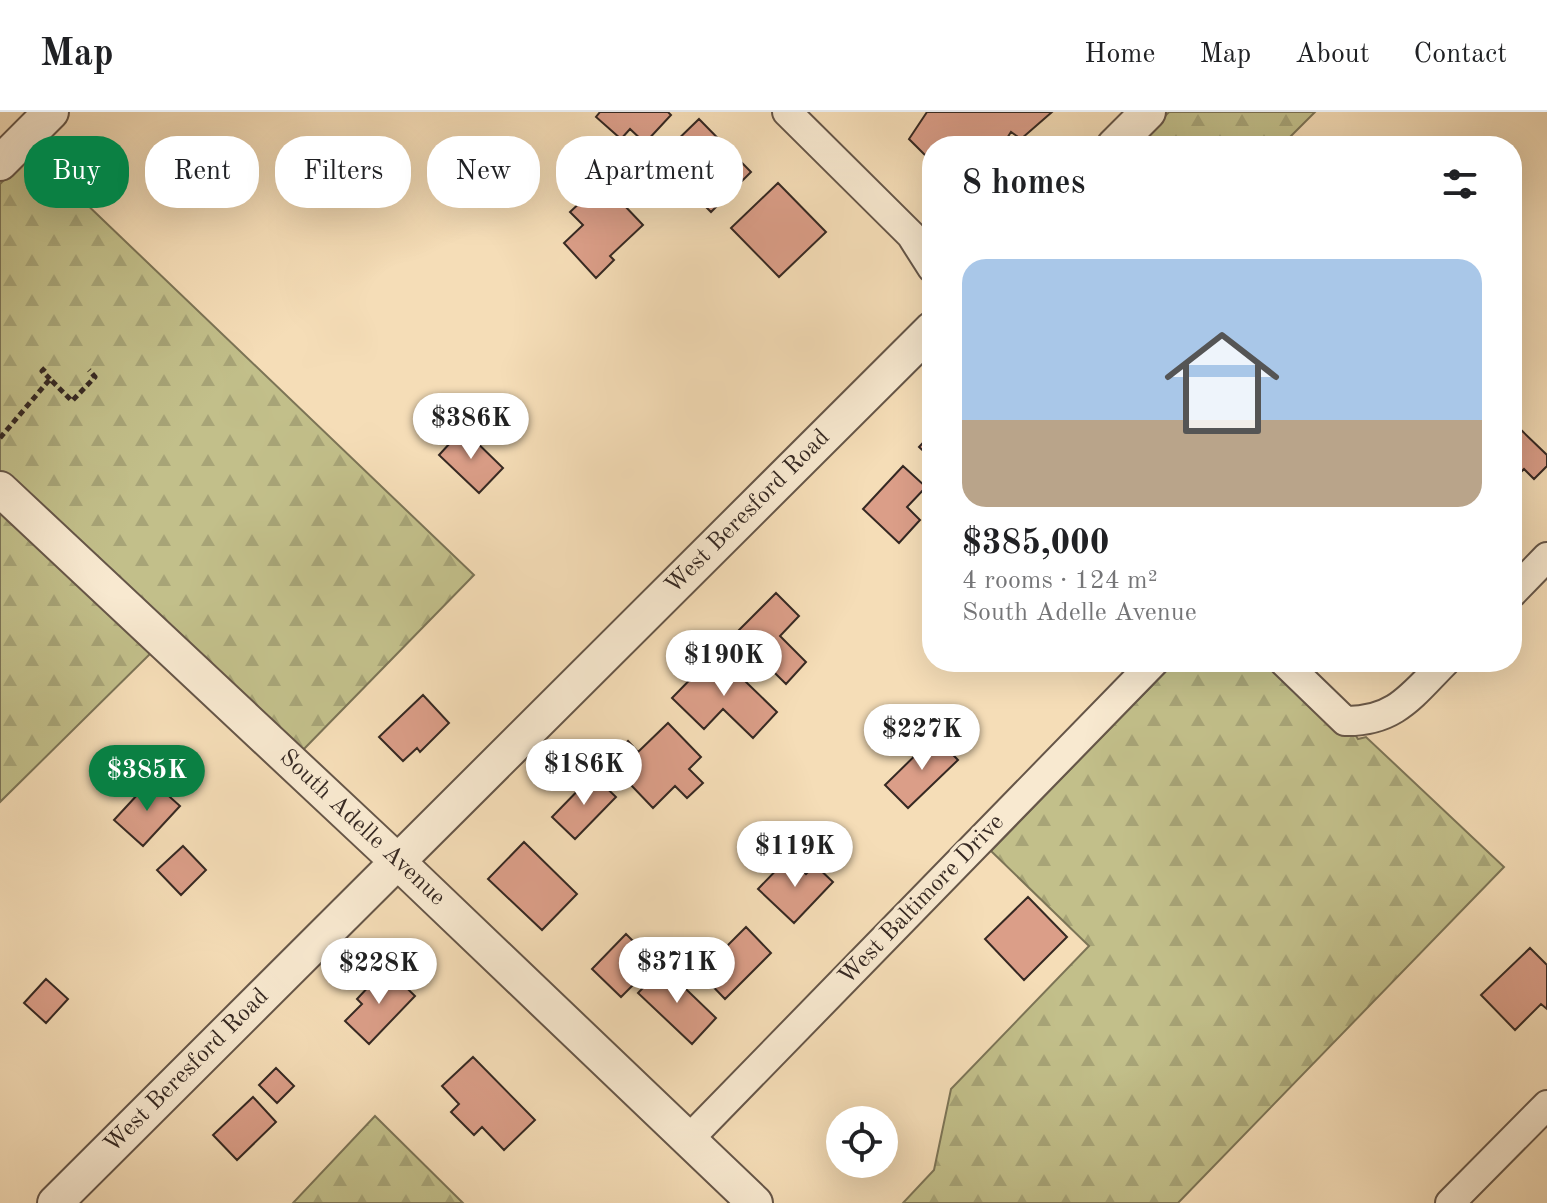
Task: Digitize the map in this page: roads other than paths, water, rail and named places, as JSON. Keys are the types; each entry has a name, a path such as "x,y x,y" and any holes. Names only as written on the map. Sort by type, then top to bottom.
{"street":[{"path":"0,163 51,112"},
{"path":"787,112 911,235 922,252"},
{"path":"1124,136 1148,112"},
{"name":"West Beresford Road","path":"55,1203 922,339"},
{"name":"South Adelle Avenue","path":"0,489 397,861 755,1203"},
{"path":"1522,583 1547,557"},
{"name":"West Baltimore Drive","path":"689,1139 1144,672"},
{"path":"1294,672 1345,721 1365,722 1398,709 1435,672"},
{"path":"1450,1203 1547,1105"}]}
